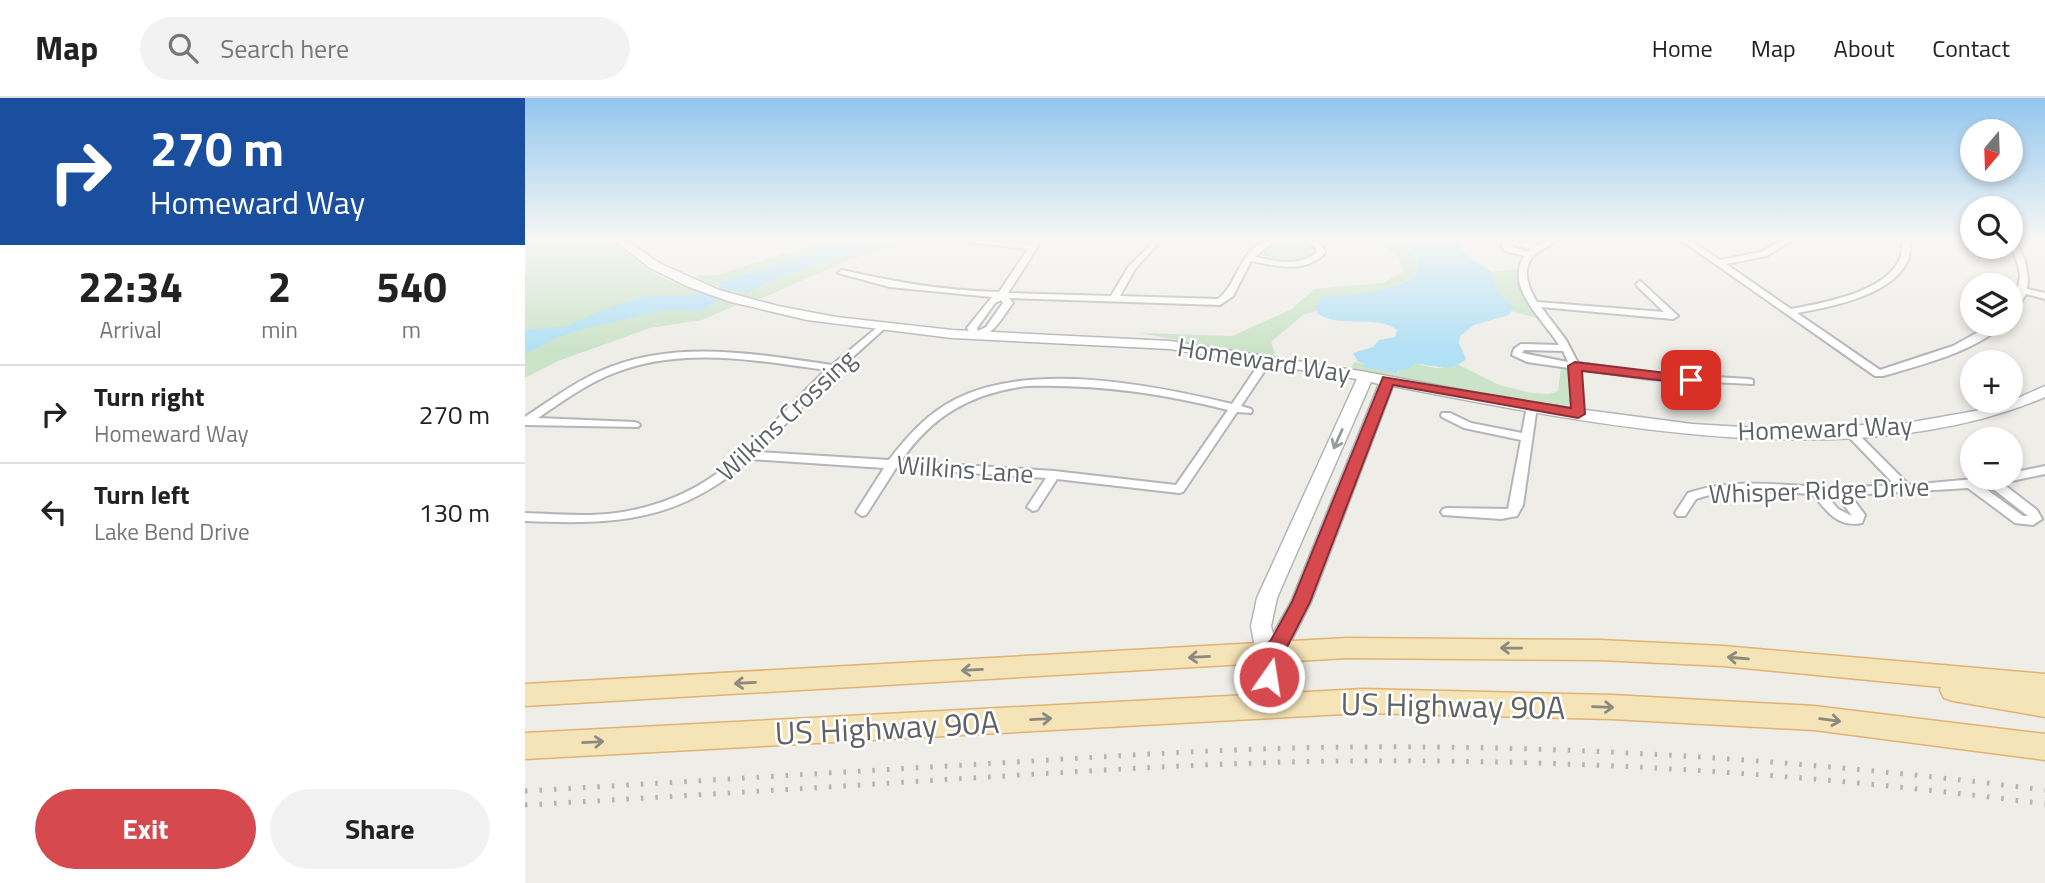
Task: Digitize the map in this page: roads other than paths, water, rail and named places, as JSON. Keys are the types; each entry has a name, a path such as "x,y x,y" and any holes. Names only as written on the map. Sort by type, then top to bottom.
{"main road":[{"name":"US Highway 90A","path":"525,695 1347,648 1479,647 1723,656 2045,685"},
{"path":"1806,664 2045,705"},
{"name":"US Highway 90A","path":"525,746 1363,701 1612,707 1814,718 2045,747"}],"street":[{"name":"Homeward Way","path":"678,277 733,299 810,317 880,328 976,336 1141,342 1366,376 1656,426 1736,433 1851,433 1945,422 2013,404 2045,391"},
{"path":"860,277 922,289 1002,295 1220,302 1229,297 1241,277"},
{"path":"1002,295 1008,303 989,329 976,336 972,328 992,301 1002,295 1014,277"},
{"path":"1114,298 1127,277"},
{"path":"1520,277 1533,304 1566,348 1575,366 1578,414"},
{"path":"1739,277 1879,374 1955,349 1978,336"},
{"path":"1790,312 1840,302 1879,285 1888,277"},
{"path":"2023,291 2024,277"},
{"path":"1533,304 1673,316 1640,284"},
{"path":"2024,288 2045,290"},
{"path":"2024,288 2045,296"},
{"name":"Wilkins Crossing","path":"525,517 597,519 649,511 690,496 715,482 751,455 835,368 880,328"},
{"path":"1566,348 1527,346 1521,347 1517,355 1527,359 1659,377 1749,382"},
{"path":"525,421 555,398 593,376 632,362 664,355 713,352 835,368"},
{"path":"862,512 916,435 939,414 965,398 1000,387 1037,384 1114,387 1241,409 1267,360"},
{"path":"1266,707 1267,653 1261,626 1268,598 1366,376"},
{"path":"1267,653 1278,645 1301,602 1388,380"},
{"path":"1447,512 1501,515 1513,513 1517,505 1532,406"},
{"name":"Wilkins Lane","path":"751,455 1055,475 1179,489 1241,409"},
{"path":"1446,415 1468,426 1526,437"},
{"path":"525,421 634,425"},
{"path":"1851,433 1906,489"},
{"name":"Whisper Ridge Drive","path":"2023,474 2045,470"},
{"path":"1033,507 1055,475"},
{"name":"Whisper Ridge Drive","path":"1681,513 1692,496 1712,489 1840,491 1960,485"},
{"path":"1979,490 2020,520 2036,519 2033,513 2003,490"},
{"path":"1817,491 1836,514 1846,520 1857,520 1859,515 1840,491"}],"water":[{"path":"738,277 781,277 747,293 733,289 702,311 666,310 583,329 559,337 525,354 525,330 566,326 613,306 646,296 691,296 724,286 718,283"},
{"path":"1411,277 1493,277 1497,291 1513,308 1509,315 1474,325 1460,336 1459,343 1466,359 1460,364 1442,367 1415,364 1406,370 1399,369 1397,373 1363,367 1365,364 1358,362 1353,353 1373,347 1379,340 1395,337 1397,330 1379,323 1327,318 1318,314 1315,307 1323,297 1379,290"}],"railway":[{"path":"525,791 1175,753 1350,747 1524,749 1698,757 1872,771 2045,790"},
{"path":"525,805 1144,768 1350,761 1524,763 1698,771 1872,784 2045,804"}]}
